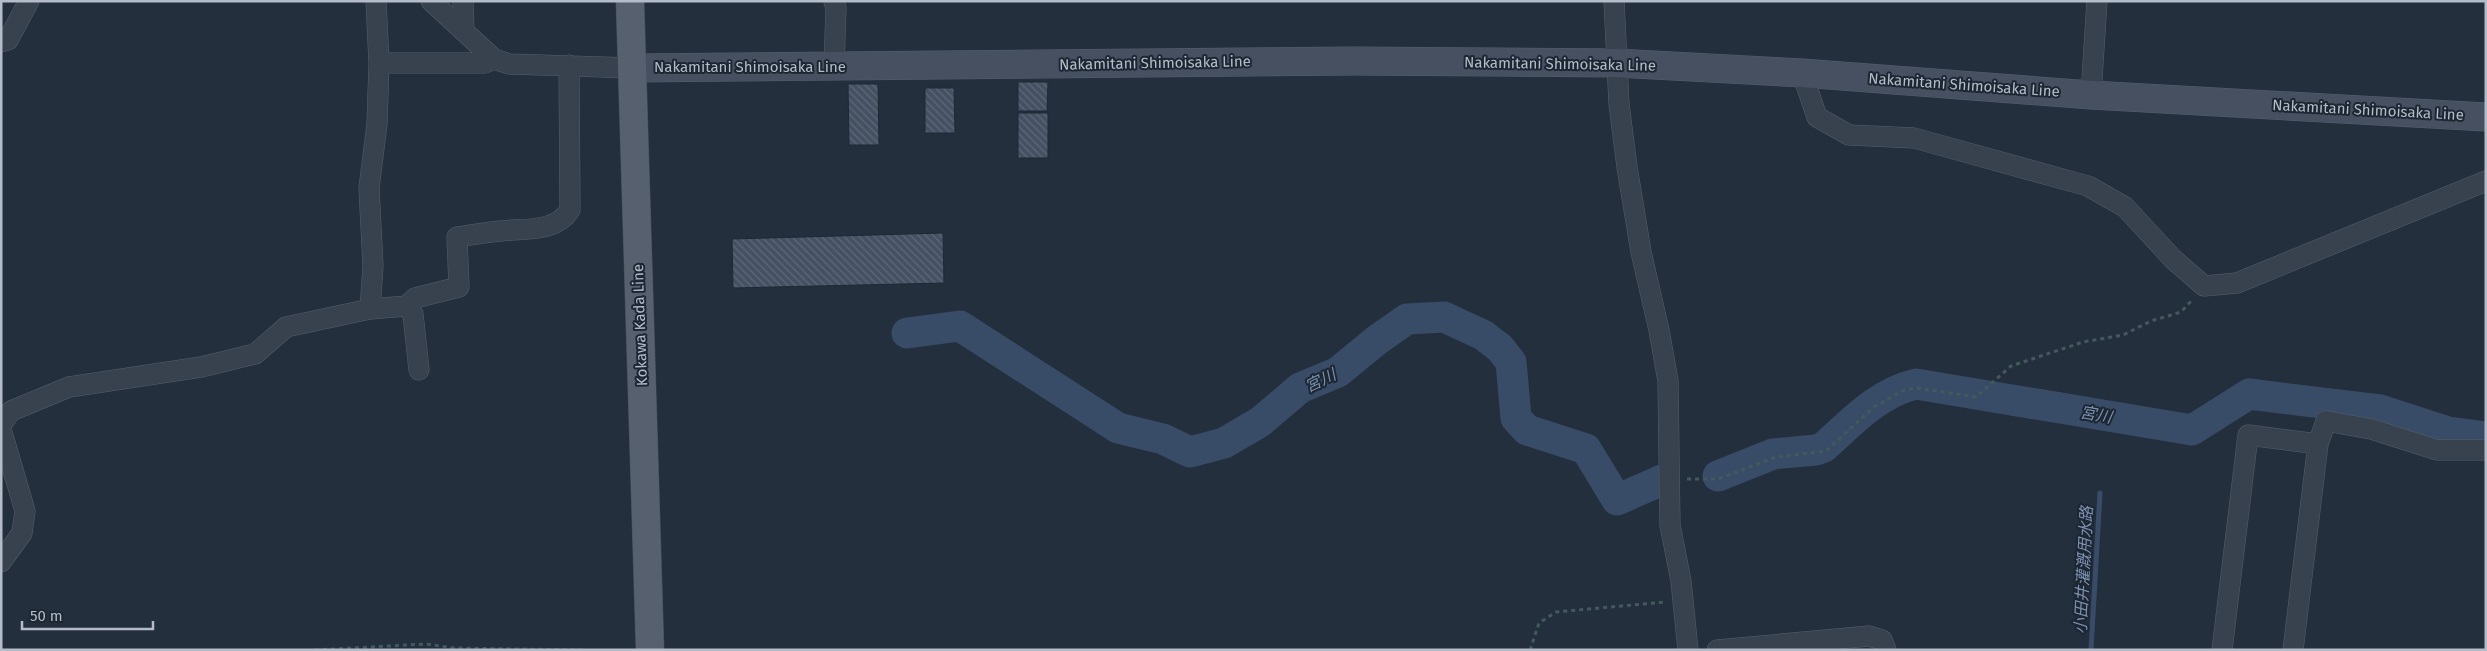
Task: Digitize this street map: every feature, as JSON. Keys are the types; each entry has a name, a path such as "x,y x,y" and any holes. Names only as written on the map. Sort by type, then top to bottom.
{"main road":[{"name":"Kokawa Kada Line","path":"630,1 650,650"},
{"name":"Nakamitani Shimoisaka Line","path":"633,68 1353,61 1616,63 1802,73 2091,95 2486,117"}],"street":[{"path":"1,42 8,40 29,1"},
{"path":"370,309 374,266 369,188 377,124 379,63 376,1"},
{"path":"431,1 494,59 509,64 633,68"},
{"path":"463,1 464,31"},
{"path":"834,1 836,8 834,67"},
{"path":"1614,1 1619,104 1628,176 1641,252 1659,330 1668,381 1670,525 1683,600 1688,650"},
{"path":"2091,95 2097,1"},
{"path":"379,63 485,63 494,59"},
{"path":"1,425 11,411 69,387 201,366 255,354 286,327 370,309 406,306 416,298 459,287 458,237 502,230 538,229 564,218 570,210 569,65"},
{"path":"1802,73 1817,117 1849,135 1914,138 2088,186 2125,207 2173,259 2204,286 2237,283 2486,182"},
{"path":"406,306 413,314 419,370"},
{"path":"2293,650 2318,444 2326,421 2371,429 2437,450 2486,450"},
{"path":"1,429 5,456 25,511 22,533 1,562"},
{"path":"2222,650 2248,435 2318,444"},
{"path":"1717,650 1869,636 1882,640 1886,650"}],"path":[{"path":"1669,478 1718,480 1776,457 1826,451 1874,407 1904,390 1917,388 1976,397 2011,366 2083,342 2123,335 2151,322 2181,312 2204,286"},
{"path":"1530,650 1539,623 1556,612 1683,600"},
{"path":"315,650 426,644 454,648 576,648 583,650"}],"building":[{"path":"1018,82 1048,82 1047,111 1018,111"},
{"path":"848,84 878,84 879,145 849,145"},
{"path":"925,88 954,88 955,133 925,133"},
{"path":"1018,113 1048,113 1048,158 1018,158"},
{"path":"943,233 944,283 733,288 732,239"}],"waterway":[{"name":"宮川","path":"907,333 960,326 1118,428 1163,439 1190,452 1224,443 1260,422 1300,388 1338,372 1377,340 1407,319 1444,317 1483,335 1500,348 1511,362 1516,418 1527,430 1586,449 1617,500 1662,480"},
{"name":"宮川","path":"1718,476 1773,454 1816,450 1824,447 1866,409 1890,394 1916,384 2192,430 2249,394 2380,410 2448,432 2486,437"},
{"name":"小田井灌漑用水路","path":"2091,650 2100,493"}]}
